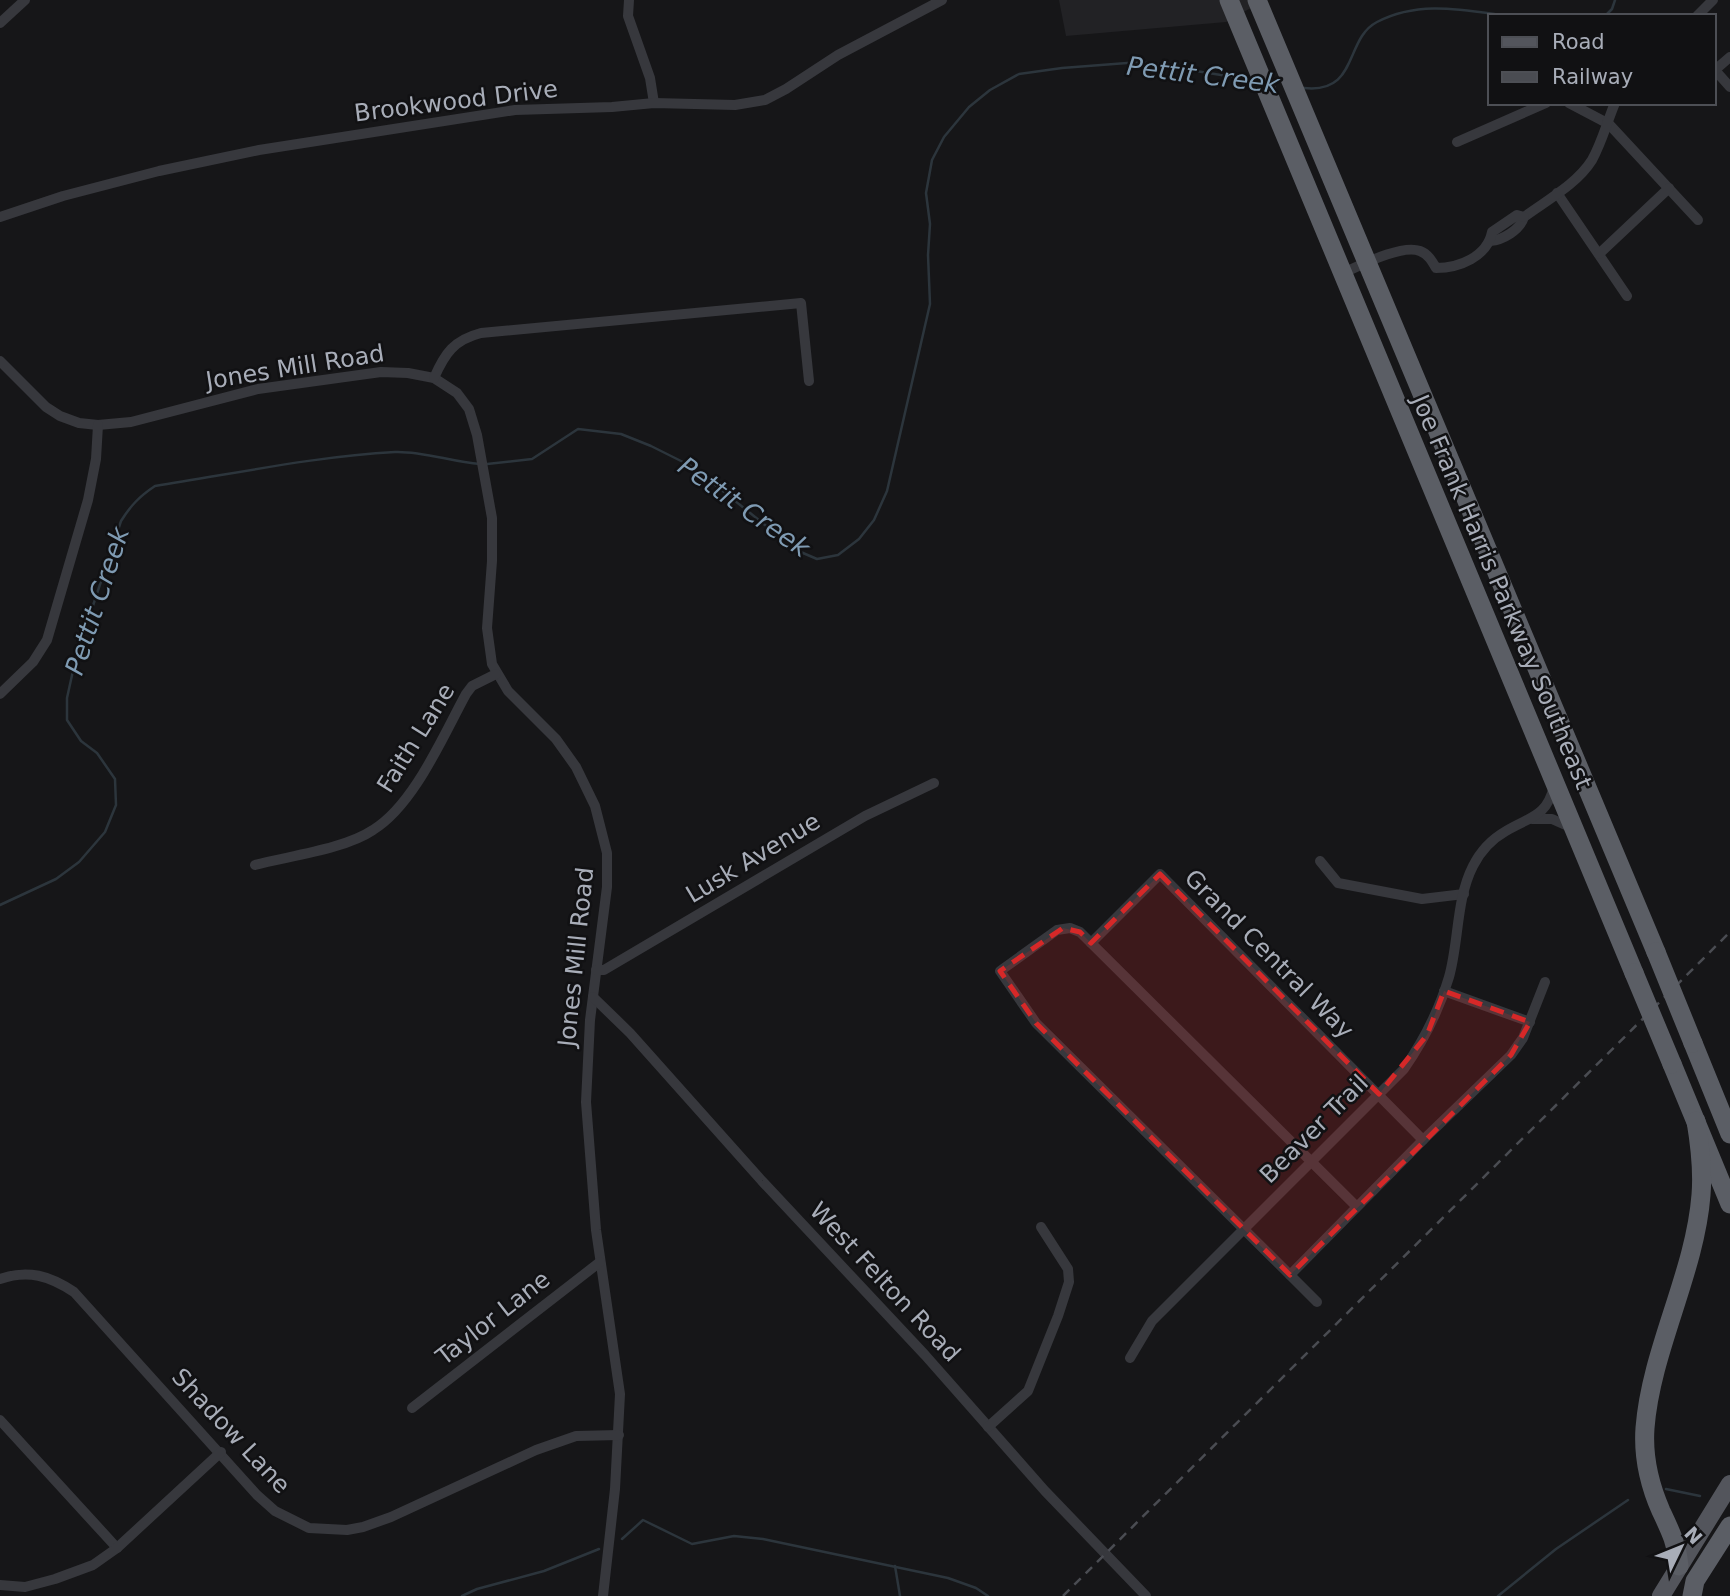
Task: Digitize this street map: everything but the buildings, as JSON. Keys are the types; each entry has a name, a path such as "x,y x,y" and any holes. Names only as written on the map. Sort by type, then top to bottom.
{"highway":[{"name":"Joe Frank Harris Parkway Southeast","path":"1228,0 1730,1204"},
{"name":"Joe Frank Harris Parkway Southeast","path":"1257,0 1725,1116 1730,1134"},
{"path":"1679,1566 1674,1538 1660,1509 1647,1467 1645,1427 1658,1361 1699,1210 1701,1177 1696,1121"},
{"path":"1691,1591 1730,1526"}],"main road":[{"path":"1661,1596 1730,1484"}],"street":[{"path":"0,23 25,0"},
{"path":"629,0 628,16 650,78 654,103"},
{"name":"Brookwood Drive","path":"0,217 63,196 159,171 258,150 515,110 654,103 735,105 765,100 838,55 942,0"},
{"path":"1699,14 1713,0"},
{"path":"1716,69 1730,57"},
{"path":"1716,71 1730,87"},
{"path":"1457,142 1541,105"},
{"path":"1573,105 1607,122 1699,220"},
{"path":"1343,273 1367,262 1406,250 1419,250 1428,256 1437,268 1452,268 1466,263 1490,241 1492,232 1517,215 1524,217 1557,193 1591,161 1614,105"},
{"path":"1599,254 1669,188"},
{"path":"1557,193 1627,296"},
{"path":"435,378 443,357 451,349 467,336 481,333 801,303 808,382"},
{"name":"Jones Mill Road","path":"0,361 54,413 79,423 98,425 131,422 258,389 335,377 400,372 435,378 448,385 462,398 471,414 487,482 493,533 488,638 496,674 508,691 566,751 582,777 603,832 607,864 593,997 586,1102 600,1262 620,1394 619,1435 603,1596"},
{"path":"1,692 33,662 47,640 88,500 96,459 98,425"},
{"name":"Faith Lane","path":"255,865 347,842 375,830 409,798 472,686 496,674"},
{"name":"Beaver Trail","path":"1130,1358 1152,1321 1404,1069 1427,1035 1449,977 1464,894 1472,867 1485,849 1506,831 1530,820 1542,810 1549,802 1555,782"},
{"name":"Lusk Avenue","path":"596,970 604,970 865,816 934,783"},
{"path":"1530,820 1552,819 1575,830"},
{"path":"1320,861 1338,883 1422,899 1464,894"},
{"name":"Grand Central Way","path":"1091,943 1160,874 1423,1140"},
{"path":"1317,1303 1036,1023 1000,971 1057,930 1070,928 1080,932 1357,1206"},
{"path":"1290,1275 1511,1055 1524,1038 1545,982"},
{"path":"1444,991 1530,1022"},
{"name":"West Felton Road","path":"593,997 600,1001 762,1181 925,1355 1052,1499 1146,1596"},
{"path":"988,1427 1028,1391 1069,1282 1068,1269 1041,1227"},
{"name":"Taylor Lane","path":"412,1408 600,1262"},
{"name":"Shadow Lane","path":"0,1279 12,1275 40,1275 59,1282 74,1292 275,1511 309,1528 347,1530 363,1527 391,1517 536,1450 576,1436 619,1435"},
{"path":"0,1420 117,1548"},
{"path":"0,1585 25,1587 55,1580 93,1565 117,1548 220,1452"}],"highlighted area":[{"path":"1160,874 1379,1094 1427,1035 1444,991 1530,1022 1511,1055 1290,1275 1036,1023 1000,971 1063,928 1080,932 1091,943"}],"shaded area":[{"path":"1059,0 1265,0 1226,22 1066,36"}],"waterway":[{"name":"Pettit Creek","path":"1607,14 1615,0"},
{"name":"Pettit Creek","path":"1304,88 1322,88 1334,83 1343,74 1359,40 1367,30 1393,15 1441,8 1494,14"},
{"name":"Pettit Creek","path":"487,464 532,459 578,429 621,434 693,467 796,550 817,559 838,555 859,539 874,520 887,491 930,304 930,224 926,193 932,160 944,137 969,107 990,90 1019,74 1062,68 1140,62 1252,80"},
{"name":"Pettit Creek","path":"0,905 56,879 79,862 105,832 116,805 115,779 97,753 81,741 67,720 67,698 76,657 121,521 140,497 155,486 305,461 365,454 406,452 480,464"},
{"path":"1666,1489 1700,1496"},
{"path":"1498,1596 1556,1549 1628,1500"},
{"path":"622,1539 643,1520 692,1544 734,1536 763,1539 948,1578 976,1588 988,1596"},
{"path":"462,1596 477,1589 544,1571 599,1549"},
{"path":"895,1566 900,1596"}],"railway":[{"path":"1063,1596 1730,932"}]}
